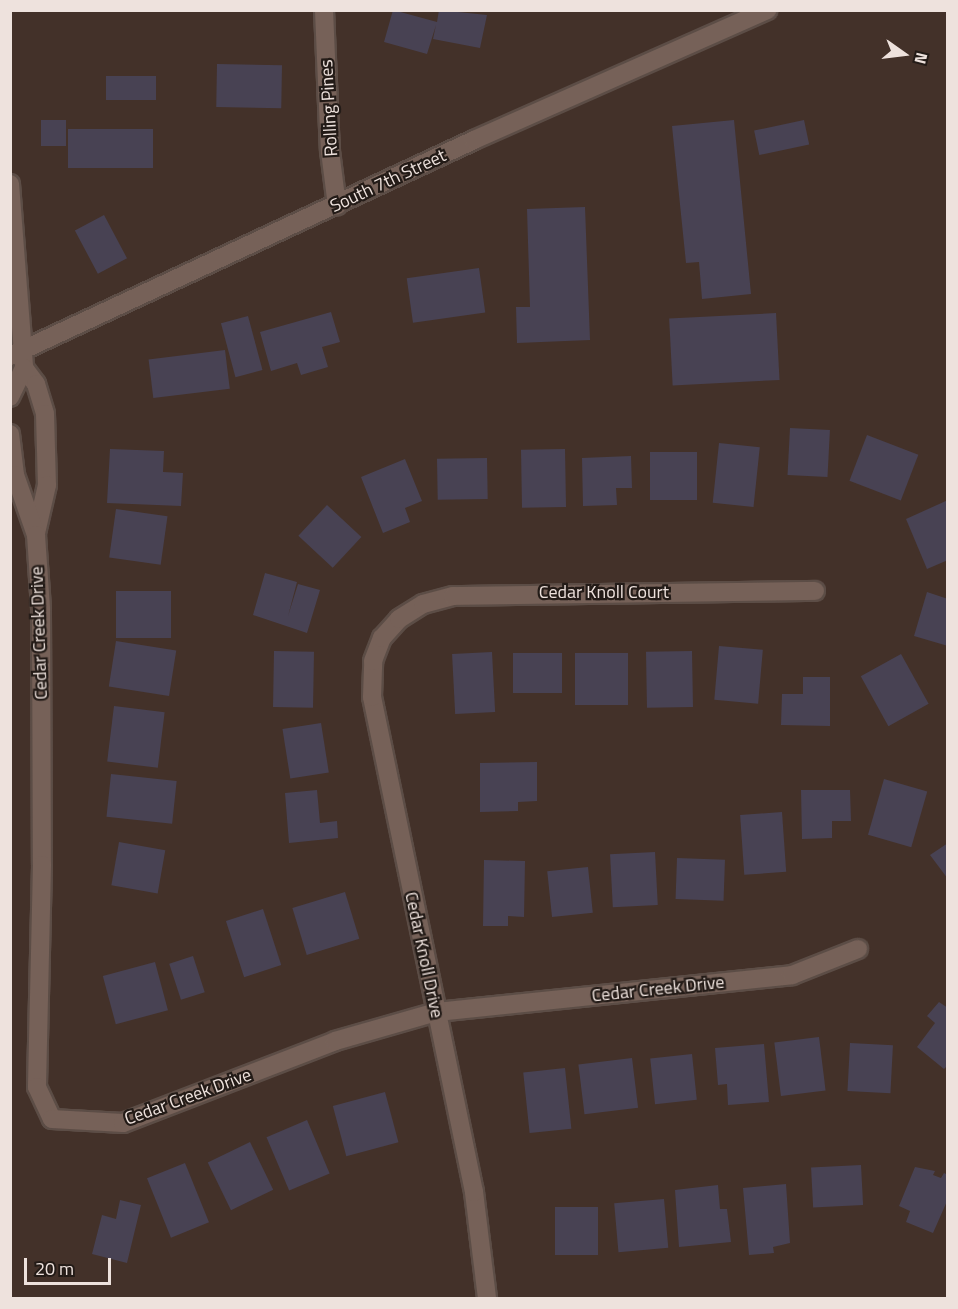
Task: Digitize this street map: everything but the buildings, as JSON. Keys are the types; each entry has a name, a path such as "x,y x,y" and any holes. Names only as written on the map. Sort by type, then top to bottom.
{"street":[{"name":"Rolling Pines","path":"324,10 330,151 337,206"},
{"name":"South 7th Street","path":"19,358 337,206 767,10"},
{"path":"10,184 19,358 10,397"},
{"name":"Cedar Creek Drive","path":"19,358 36,384 45,414 47,484 36,535"},
{"name":"Cedar Creek Drive","path":"10,434 15,475 36,535 41,609 42,853 37,1087 52,1119 123,1123 335,1041 436,1012 792,975 858,949"},
{"name":"Cedar Knoll Court","path":"399,619 423,604 489,593 815,591"},
{"name":"Cedar Knoll Drive","path":"399,619 382,638 374,661 372,697 474,1192 487,1299"}]}
